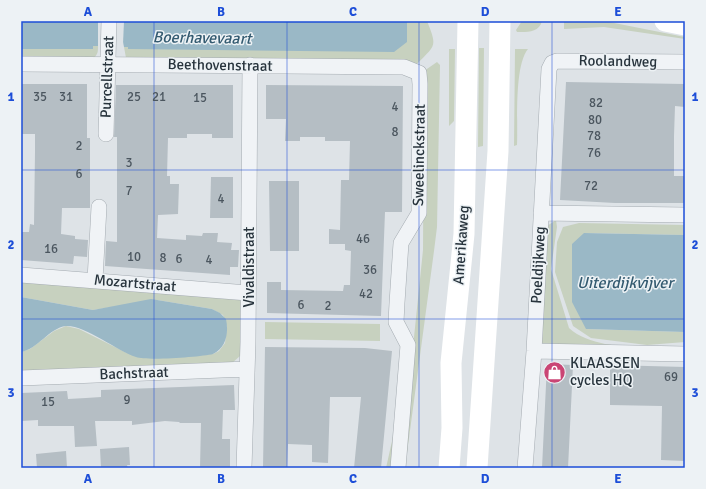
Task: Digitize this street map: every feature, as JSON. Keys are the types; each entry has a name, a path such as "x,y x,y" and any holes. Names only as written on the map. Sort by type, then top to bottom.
{"main road":[{"name":"Amerikaweg","path":"449,468 452,428 451,363 464,234 468,21"},
{"path":"665,21 685,25"},
{"name":"Amerikaweg","path":"477,468 497,159 503,25"}],"street":[{"name":"Purcellstraat","path":"106,134 109,21"},
{"name":"Roolandweg","path":"552,63 557,60 685,62"},
{"name":"Poeldijkweg","path":"525,468 534,351 549,69 552,63"},
{"name":"Beethovenstraat","path":"21,64 404,67 418,73"},
{"name":"Vivaldistraat","path":"244,468 247,369 250,65"},
{"name":"Sweelinckstraat","path":"398,468 408,345 396,322 401,243 419,213 420,84 418,73"},
{"path":"95,280 99,207"},
{"path":"541,213 685,215"},
{"name":"Mozartstraat","path":"21,275 248,292"},
{"path":"534,351 685,354"},
{"name":"Bachstraat","path":"21,378 247,369"}],"green space":[{"path":"407,21 427,21 433,36 433,46 416,65 126,58 124,47 407,42"},
{"path":"522,21 542,21 535,30 529,32 517,32 516,30"},
{"path":"564,21 604,21 685,37 685,39 604,27 564,29"},
{"path":"93,46 98,46 96,56 93,59 21,58 21,49 93,49"},
{"path":"479,48 484,48 483,146 478,147"},
{"path":"449,49 455,49 454,121 449,126"},
{"path":"515,49 528,49 524,57 519,81 517,145 514,146"},
{"path":"437,62 440,65 437,227 434,251 405,468 386,468 413,347 423,250 424,71"},
{"path":"556,220 557,227 551,269 569,328 577,334 595,342 645,350 546,346 541,342 547,226"},
{"path":"579,223 685,225 685,235 585,233 586,329 685,332 685,342 647,345 591,338 573,326 555,272 557,242 563,227"},
{"path":"21,280 239,299 241,302 240,356 231,364 21,372 21,352 30,349 54,331 66,326 79,329 127,353 213,354 219,351 225,343 227,327 223,315 212,309 157,300 93,310 21,297"},
{"path":"265,322 380,324 380,341 265,339"}],"water":[{"name":"Boerhavevaart","path":"21,21 407,21 407,42 394,52 128,49 128,47 124,47 123,42 98,42 98,46 93,46 93,49 21,49"},
{"name":"Uiterdijkvijver","path":"584,233 685,235 685,332 586,329 572,302 572,244"},
{"path":"21,297 93,310 151,299 212,309 220,313 226,319 227,335 224,344 213,354 151,359 136,357 128,354 91,334 74,327 66,326 54,330 33,347 21,352"}],"pier":[{"path":"98,21 124,21 123,44 98,44"}],"building":[{"path":"566,82 685,84 685,107 675,106 674,176 685,176 685,203 615,203 560,200"},
{"path":"21,84 87,84 87,138 90,138 90,208 62,208 61,234 75,236 75,239 88,240 87,257 74,256 73,264 21,260 21,232 29,232 30,224 34,225 35,134 21,134"},
{"path":"116,85 233,85 233,138 212,138 212,134 187,134 187,138 168,138 167,176 170,176 170,184 179,184 178,214 158,215 157,238 186,240 186,235 202,236 203,233 218,233 217,242 232,243 231,250 239,250 238,267 230,267 230,275 105,266 106,241 117,242 117,137 114,137"},
{"path":"266,85 403,86 402,212 385,212 381,316 267,313 267,282 281,282 281,290 343,291 344,285 350,285 351,251 345,250 345,244 329,244 329,229 340,230 341,180 349,180 350,141 325,141 325,137 300,137 300,141 285,141 286,119 266,119"},
{"path":"211,177 233,177 233,218 210,218"},
{"path":"269,181 299,181 299,251 270,251"},
{"path":"265,347 365,348 392,351 381,468 354,468 361,397 330,397 328,463 312,462 312,445 288,444 287,468 263,468"},
{"path":"547,364 573,365 568,468 542,468"},
{"path":"610,365 685,367 685,461 661,460 662,406 610,405"},
{"path":"234,385 235,410 223,410 222,439 230,439 230,468 200,468 201,423 165,421 132,425 132,421 95,421 97,446 75,447 74,426 38,426 38,420 21,421 21,393 67,391 68,399 101,397 101,390"},
{"path":"129,447 130,465 127,465 128,468 101,468 100,449"},
{"path":"66,451 67,468 37,468 36,454"}],"place":[{"name":"KLAASSEN cycles HQ","path":"554,372"}]}
